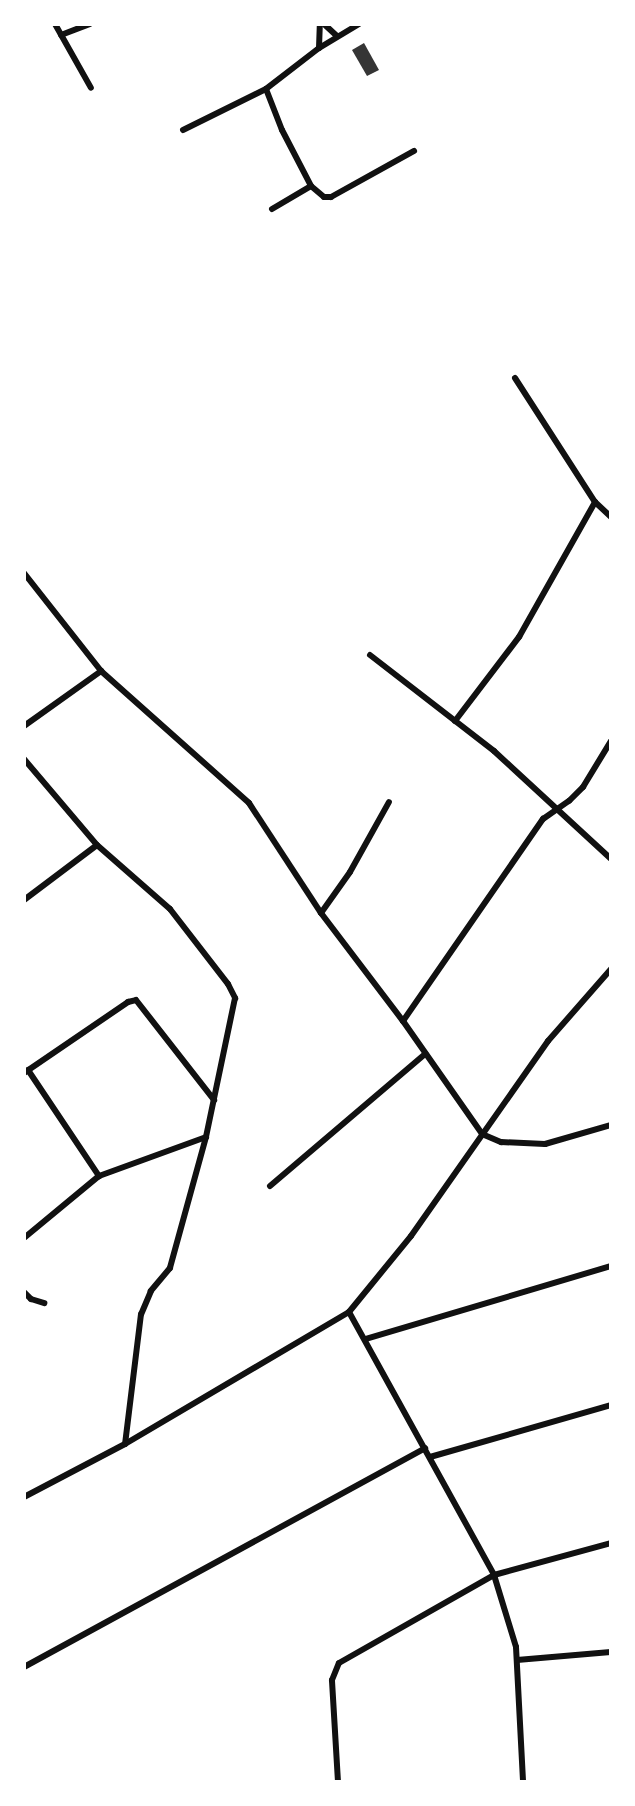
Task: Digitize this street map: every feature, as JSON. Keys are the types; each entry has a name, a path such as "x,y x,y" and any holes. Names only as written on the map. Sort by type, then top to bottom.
{"street":[{"path":"55,24 91,88"},
{"path":"61,35 90,24"},
{"path":"322,24 337,36"},
{"path":"319,48 322,24"},
{"path":"183,130 266,89 319,48 359,24"},
{"path":"266,89 311,186 319,195 331,197 414,151"},
{"path":"272,209 311,186"},
{"path":"515,378 595,502 611,517"},
{"path":"455,721 519,637 595,502"},
{"path":"24,573 101,671 249,803 321,913 403,1021 482,1134 501,1142 545,1144 611,1125"},
{"path":"370,655 559,807 611,859"},
{"path":"24,726 101,671"},
{"path":"403,1021 543,819 583,787 611,741"},
{"path":"24,759 97,845 170,909 233,991 236,1006 206,1137 170,1268 151,1291 141,1314 125,1444"},
{"path":"321,913 350,872 389,802"},
{"path":"24,900 97,845"},
{"path":"24,1497 125,1444 349,1312 411,1236 548,1041 611,969"},
{"path":"99,1176 26,1072 128,1002 136,1000 214,1100"},
{"path":"270,1186 425,1054"},
{"path":"24,1238 99,1176 206,1137"},
{"path":"366,1339 611,1266"},
{"path":"24,1292 31,1299 44,1303"},
{"path":"349,1312 494,1575 506,1606 517,1660 523,1782"},
{"path":"430,1457 611,1405"},
{"path":"24,1667 425,1448"},
{"path":"338,1782 333,1671 353,1655 494,1575 611,1543"},
{"path":"517,1660 611,1652"}],"building":[{"path":"364,43 379,70 367,76 352,50"}]}
